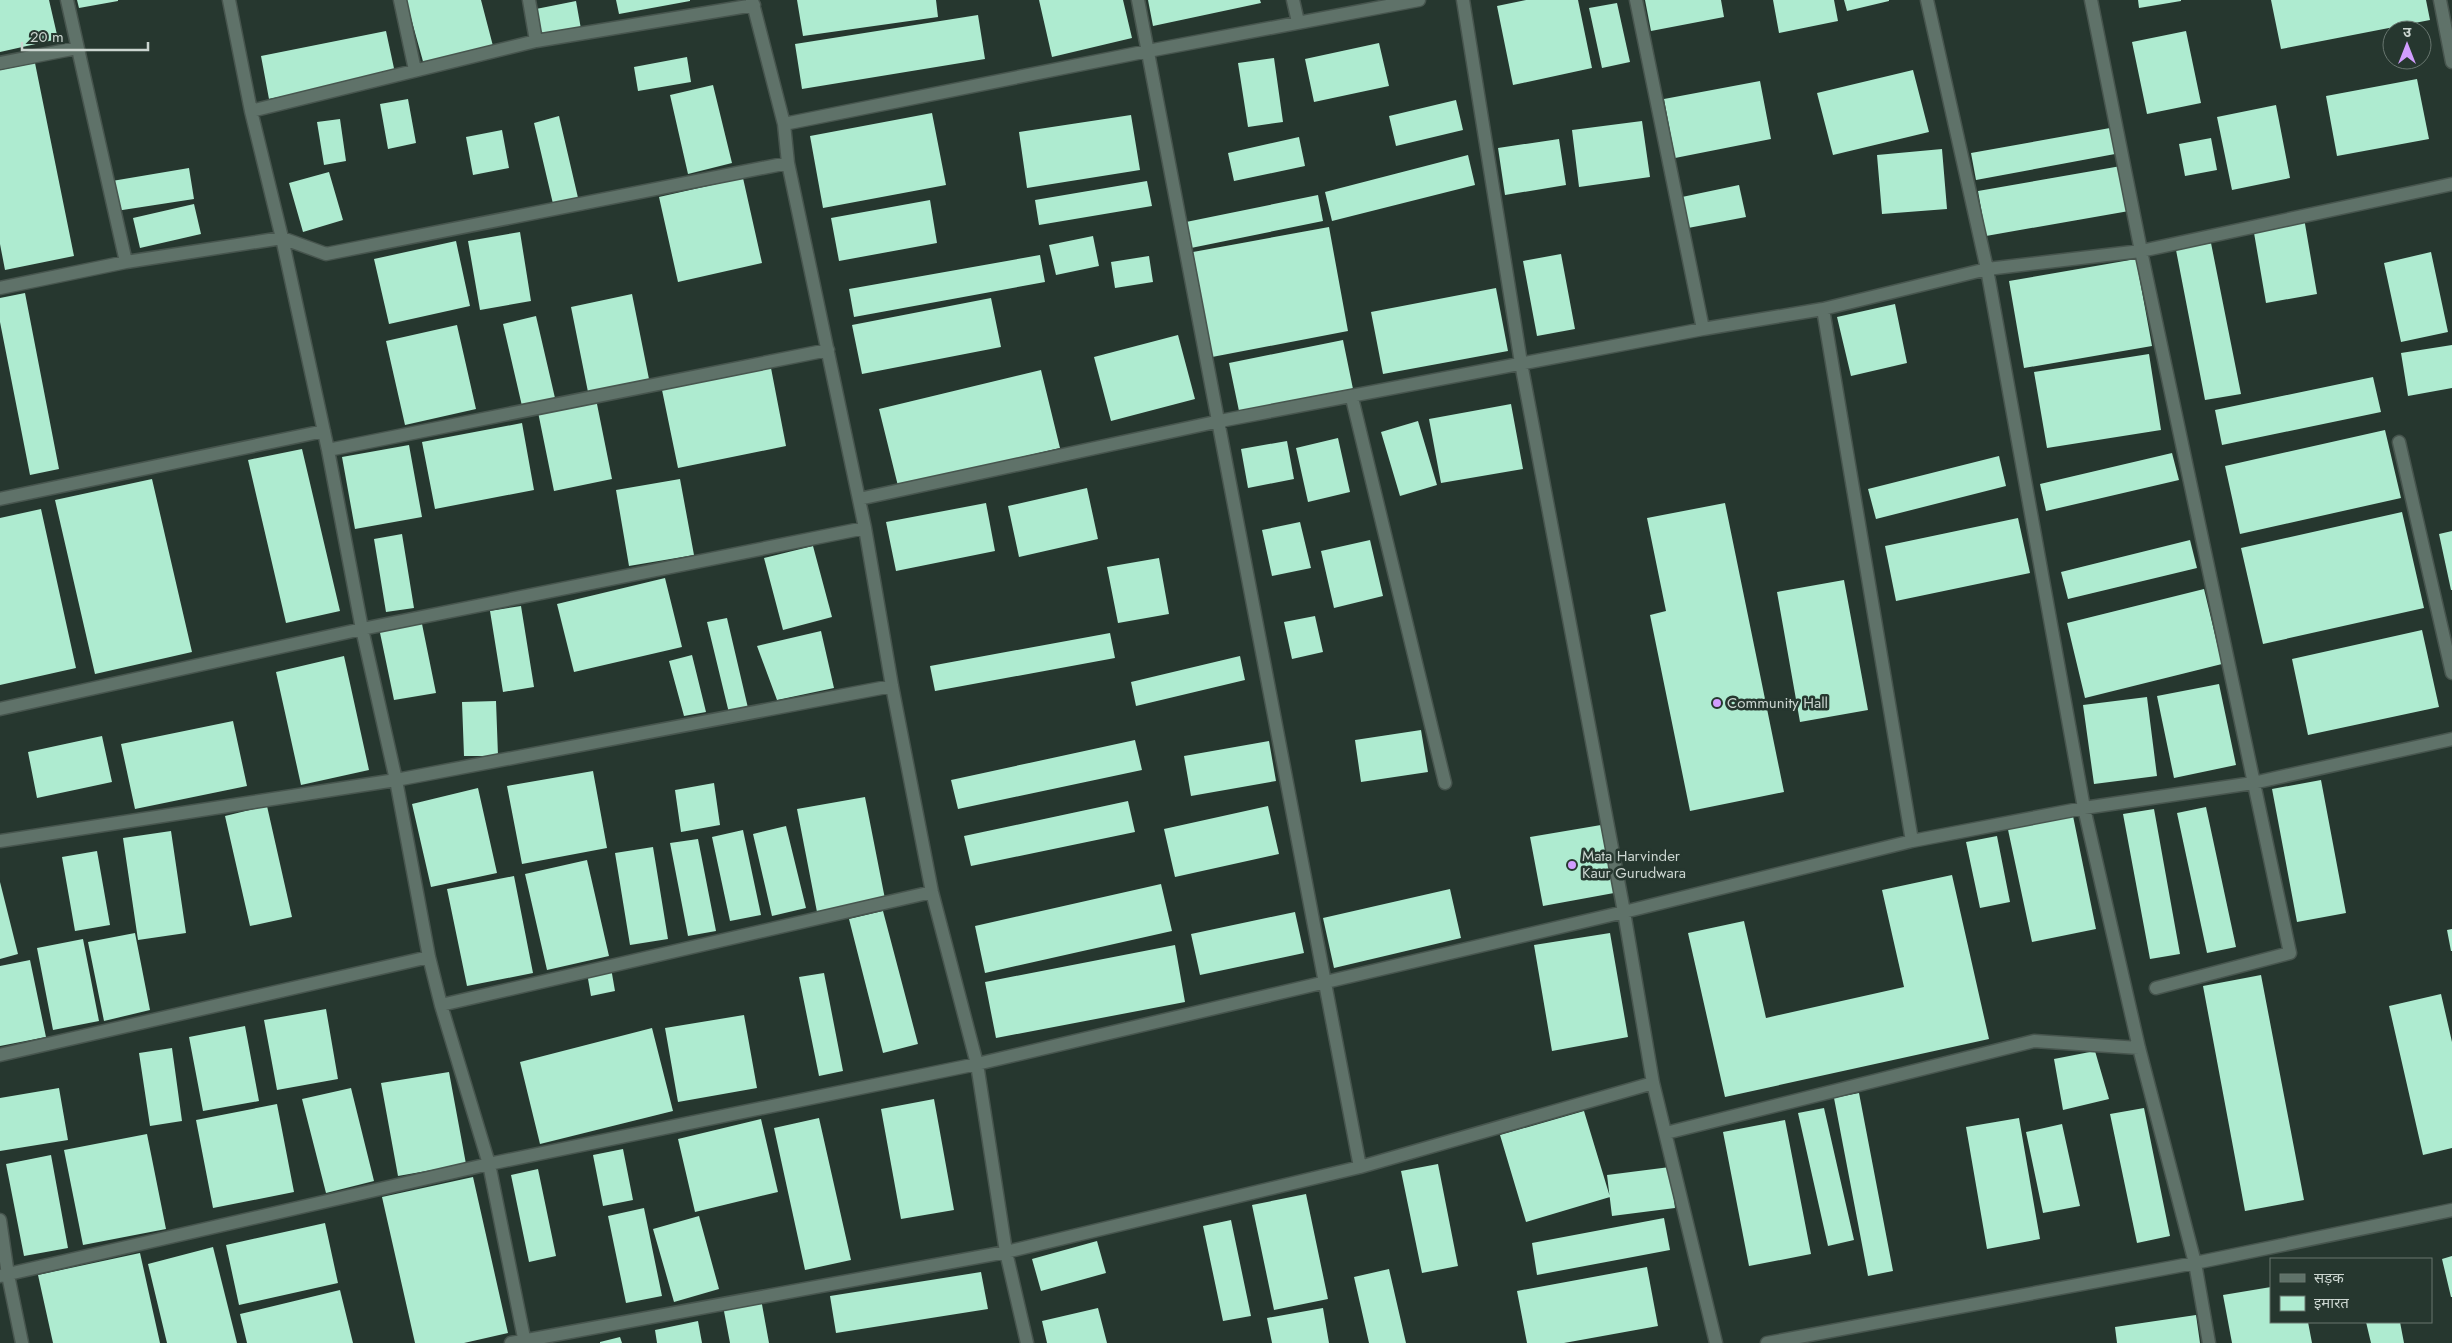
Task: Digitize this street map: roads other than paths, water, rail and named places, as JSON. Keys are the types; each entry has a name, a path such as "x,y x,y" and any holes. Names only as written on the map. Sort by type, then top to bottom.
{"street":[{"path":"67,0 126,262"},
{"path":"229,0 328,450 362,629 396,780 429,957 441,1005 489,1164 525,1342"},
{"path":"400,0 415,70"},
{"path":"529,0 536,41"},
{"path":"1138,0 1220,421 1360,1167"},
{"path":"1293,0 1298,22"},
{"path":"784,124 1148,51 1419,0"},
{"path":"1463,0 1521,363 1624,912 1653,1084 1716,1343"},
{"path":"1636,0 1703,329"},
{"path":"1927,0 1987,268 2084,808 2139,1048 2195,1264 2210,1343"},
{"path":"2091,0 2141,251 2290,953 2156,988"},
{"path":"2440,0 2452,62"},
{"path":"252,111 536,41 753,2 784,124 788,163 865,528 892,686 932,892 977,1064 1006,1252 1027,1343"},
{"path":"0,63 77,48"},
{"path":"0,288 126,262 282,238 326,254 788,163"},
{"path":"859,500 1220,421 1352,398 1521,363 1703,329 1823,309 1987,268 2141,251 2452,184"},
{"path":"1823,309 1912,841"},
{"path":"328,450 828,350"},
{"path":"1352,398 1445,783"},
{"path":"0,499 324,431"},
{"path":"2399,442 2452,673"},
{"path":"0,709 362,629 865,528"},
{"path":"0,841 396,780 892,686"},
{"path":"4,1275 489,1164 977,1064 1624,912 1912,841 2084,808 2253,783 2452,738"},
{"path":"441,1005 932,892"},
{"path":"0,1055 429,957"},
{"path":"1666,1133 2034,1041 2139,1048"},
{"path":"511,1343 525,1342 1006,1252 1360,1167 1653,1084"},
{"path":"1767,1343 2195,1264 2452,1210"},
{"path":"0,1220 4,1275 22,1343"}],"place":[{"name":"Community Hall","path":"1717,703"},
{"name":"Mata Harvinder Kaur Gurudwara","path":"1572,865"}]}
